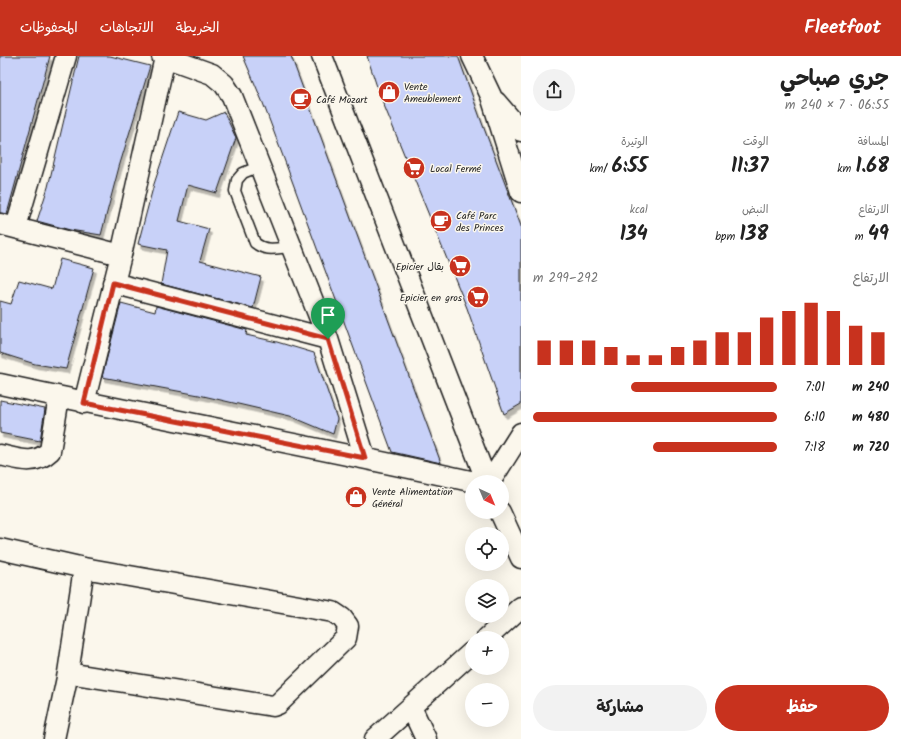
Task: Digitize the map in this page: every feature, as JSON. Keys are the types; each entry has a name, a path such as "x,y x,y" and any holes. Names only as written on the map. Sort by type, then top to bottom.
{"street":[{"path":"66,56 8,226 121,255"},
{"path":"84,403 121,255 163,56 212,74 224,84 232,96 328,339 365,458"},
{"path":"322,56 485,475"},
{"path":"472,56 491,96 521,192"},
{"path":"491,96 521,130"},
{"path":"113,283 328,339"},
{"path":"0,384 84,403 365,458 465,480"},
{"path":"0,455 32,461 44,457 50,451 59,397"},
{"path":"493,475 521,432"},
{"path":"503,519 521,558"},
{"path":"0,548 84,568 333,612 342,618 348,626 346,638 278,704 273,706 68,673"},
{"path":"54,739 68,673 84,568"},
{"path":"495,631 521,607"},
{"path":"375,739 465,658"},
{"path":"411,707 426,739"}],"lane":[{"path":"260,166 243,173 237,180 235,191 255,243 261,248 268,250 291,246"}],"building":[{"path":"0,56 50,56 7,214 0,213"},
{"path":"79,56 110,56 150,66 119,167 101,235 70,230 37,221 48,187"},
{"path":"243,56 291,56 441,463 392,452 263,103"},
{"path":"367,56 458,56 521,226 521,404 504,414 467,308 379,93"},
{"path":"178,112 206,120 224,112 236,138 217,193 188,185 179,221 209,229 200,261 261,277 253,308 161,284 167,250 138,244 154,184"},
{"path":"60,259 94,268 66,369 35,364 0,353 0,301 11,304 19,280 52,289"},
{"path":"121,303 155,312 156,306 247,330 246,335 314,353 337,419 333,434 290,416 199,395 102,377"},
{"path":"0,400 45,409 40,441 0,433"}],"place":[{"name":"Vente Ameublement","path":"389,92"},
{"name":"Café Mozart","path":"301,99"},
{"name":"Local Fermé","path":"414,168"},
{"name":"Café Parc des Princes","path":"441,221"},
{"name":"Epicier بقال","path":"460,266"},
{"name":"Epicier en gros","path":"478,297"},
{"name":"Vente Alimentation Général","path":"356,497"}],"route":[{"path":"113,283 328,339 365,458 84,403 113,283"}]}
